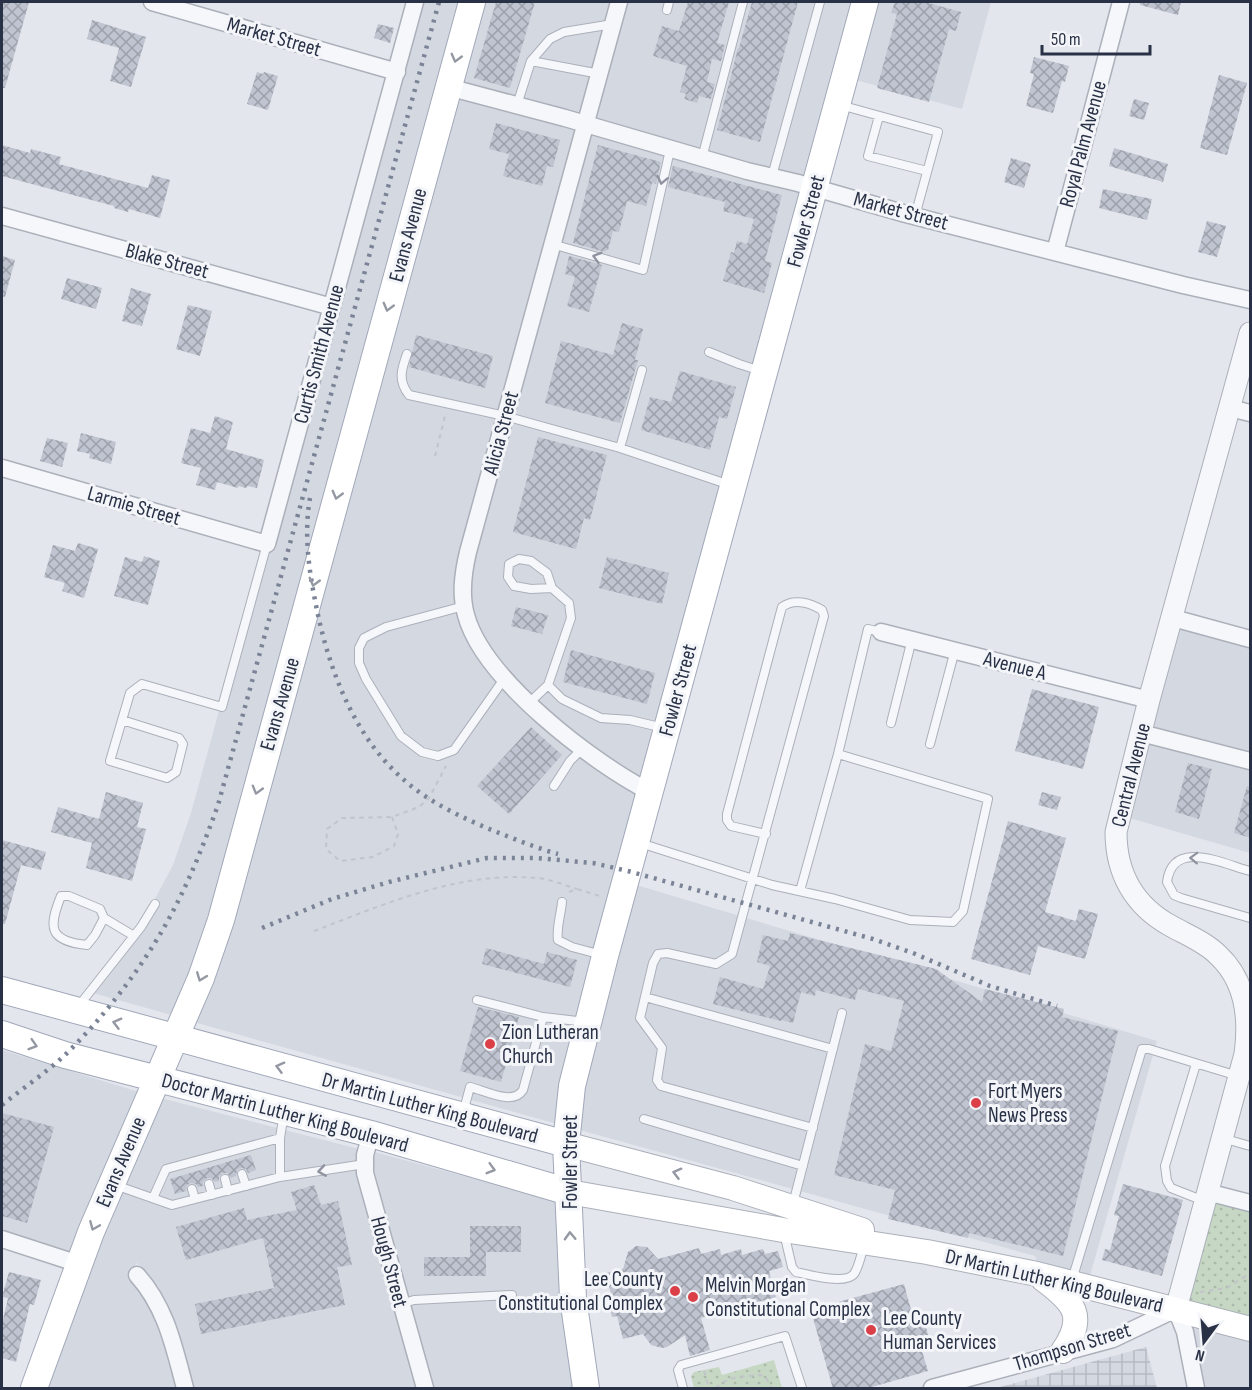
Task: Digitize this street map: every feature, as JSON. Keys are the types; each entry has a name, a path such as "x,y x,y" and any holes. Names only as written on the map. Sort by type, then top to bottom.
{"main road":[{"name":"Evans Avenue","path":"34,1389 79,1264 156,1078 201,978 221,920 472,2"},
{"name":"Fowler Street","path":"586,1389 573,1298 566,1144 573,1086 605,956 865,2"},
{"name":"Doctor Martin Luther King Boulevard","path":"2,990 174,1038"},
{"name":"Doctor Martin Luther King Boulevard","path":"2,1034 65,1054 371,1134 569,1192"},
{"name":"Dr Martin Luther King Boulevard","path":"174,1038 733,1188 927,1252"},
{"name":"Dr Martin Luther King Boulevard","path":"569,1192 783,1230 927,1252 1037,1274 1071,1283 1177,1303 1251,1329"},
{"path":"633,1203 658,1199 750,1218 774,1220 788,1217 792,1208"},
{"path":"1037,1274 1062,1293 1074,1311 1075,1330 1063,1352"}],"street":[{"name":"Market Street","path":"152,2 397,72"},
{"name":"Curtis Smith Avenue","path":"267,544 415,2"},
{"name":"Alicia Street","path":"620,2 466,560 463,576 464,606 471,630 504,679 556,729 628,782 650,792"},
{"name":"Royal Palm Avenue","path":"1055,252 1121,2"},
{"name":"Market Street","path":"448,87 915,216 1183,285 1251,300"},
{"name":"Blake Street","path":"2,216 332,307"},
{"name":"Central Avenue","path":"1177,1303 1239,1076 1247,1038 1247,993 1218,955 1151,913 1138,902 1121,870 1116,849 1116,832 1149,700 1173,618 1240,411 1251,333"},
{"name":"Larmie Street","path":"2,468 267,544"},
{"path":"1173,618 1251,639"},
{"name":"Avenue A","path":"881,632 1149,700"},
{"path":"1141,733 1251,761"},
{"name":"Hough Street","path":"371,1134 365,1155 365,1173 425,1389"},
{"path":"1206,1196 1251,1203"},
{"path":"2,1239 79,1264"},
{"path":"137,1275 152,1291 162,1309 185,1389"},
{"path":"1177,1303 1196,1389"},
{"name":"Thompson Street","path":"932,1389 1113,1339 1177,1303"}],"lane":[{"path":"702,158 743,2"},
{"path":"772,176 820,2"},
{"path":"518,105 531,61 550,39 564,32 614,24"},
{"path":"531,61 600,74"},
{"path":"837,104 938,132 915,216"},
{"path":"879,116 868,156 927,171"},
{"path":"552,244 643,270 670,150"},
{"path":"709,352 765,372"},
{"path":"407,354 400,374 403,387 409,395 505,416 620,448 733,486"},
{"path":"620,448 642,370"},
{"name":"Curtis Smith Avenue","path":"122,720 130,693 142,684 222,707 267,544"},
{"path":"529,703 548,685 571,618 569,603 552,588 547,573 531,561 519,559 509,564 508,577 514,586 531,589 552,588"},
{"path":"766,834 731,826 727,820 727,814 782,607 795,601 817,607 822,610 824,616 754,880 732,954 716,964 667,953 658,954 653,963 640,1018 662,1048 657,1080 661,1086 813,1128"},
{"path":"464,606 386,627 364,638 359,648 359,663 366,679 401,736 422,752 438,756 454,750 504,679"},
{"path":"800,891 838,754 868,629 881,632"},
{"path":"891,723 912,639"},
{"path":"930,744 954,650"},
{"path":"548,685 562,699 601,718 630,720 667,729"},
{"path":"122,720 179,738 183,744 176,772 168,778 110,761 122,720"},
{"path":"554,786 570,761 584,748"},
{"path":"636,842 754,880 909,920 953,922 963,911 988,798 838,754"},
{"path":"1251,871 1207,859 1185,858 1177,860 1171,867 1167,882 1174,895 1251,918"},
{"path":"104,918 87,945 78,944 59,936 52,926 53,916 61,896 69,896 100,909 104,918 134,936"},
{"path":"562,902 561,920 556,931 558,940 572,947 605,956"},
{"path":"75,1011 134,936 155,904"},
{"path":"645,997 833,1049"},
{"path":"477,1000 543,1017 588,1022"},
{"path":"792,1208 842,1013"},
{"path":"462,1116 470,1087 504,1097 519,1096 523,1090 543,1017"},
{"path":"1071,1283 1142,1049 1149,1049 1239,1076"},
{"path":"1196,1064 1165,1166 1167,1181 1171,1188 1206,1196"},
{"path":"280,1177 280,1138 284,1112"},
{"path":"645,1119 803,1166"},
{"path":"153,1198 166,1169 184,1164 202,1164 219,1160 280,1138"},
{"path":"1222,1138 1251,1146"},
{"path":"184,1164 187,1174"},
{"path":"111,1184 172,1205 280,1177 365,1164"},
{"path":"242,1174 246,1186"},
{"path":"225,1179 228,1191"},
{"path":"209,1184 212,1195"},
{"path":"192,1189 195,1199"},
{"path":"783,1230 792,1267 796,1272 835,1279 850,1277 854,1273 865,1242"},
{"path":"401,1304 414,1300 512,1295"},
{"path":"683,1389 678,1370 681,1365 785,1336 802,1389"}],"path":[{"path":"435,456 447,404"},
{"path":"392,817 398,834 394,846 373,857 340,861 326,849 327,829 342,818 392,817 419,807 429,798 454,750"},
{"path":"314,931 410,895 483,879 538,878 620,903"},
{"path":"562,902 569,892 577,889"},
{"path":"1177,1303 1227,1288 1246,1276 1251,1276"},
{"path":"704,1370 709,1389"},
{"path":"716,1389 721,1383 729,1380 761,1375 767,1379 771,1389"}],"shaded area":[{"path":"413,2 464,2 213,917 175,1016 86,991 128,941 156,897 173,865 191,813"},
{"path":"480,2 612,2 581,114 458,81"},
{"path":"627,2 857,2 809,177 749,163 596,119"},
{"path":"873,2 991,2 962,109 852,79"},
{"path":"453,97 577,131 456,575 455,597 458,617 464,634 473,651 499,685 552,735 624,788 641,797 561,1125 190,1021"},
{"path":"591,135 805,194 645,781 561,722 510,673 486,641 473,612 470,596 475,554"},
{"path":"1178,628 1250,648 1250,752 1150,727"},
{"path":"1146,743 1250,770 1250,853 1126,817"},
{"path":"633,884 1157,1041 1089,1279 1038,1265 1035,1256 576,1129 580,1087"},
{"path":"2,1050 142,1093 72,1260 2,1240"},
{"path":"157,1097 359,1149 357,1176 417,1388 193,1388 169,1306 157,1285 137,1263 127,1275 145,1296 155,1313 177,1388 42,1388"},
{"path":"374,1152 561,1202 578,1388 433,1388 372,1171"},
{"path":"1189,1322 1250,1338 1250,1388 1204,1388"},
{"path":"1146,1347 1157,1388 996,1388 1026,1380"}],"green space":[{"path":"1208,1192 1250,1203 1250,1329 1175,1309"},
{"path":"774,1360 782,1388 694,1388 691,1376 694,1372 719,1367 722,1375"}],"building":[{"path":"2,2 29,2 5,88 2,88"},
{"path":"496,2 535,2 510,88 474,78"},
{"path":"688,2 729,2 717,43 725,45 721,61 712,59 707,82 715,84 711,99 699,96 697,103 684,99 686,94 680,92 687,66 653,56 662,26 679,31"},
{"path":"752,2 798,2 760,142 717,130"},
{"path":"895,2 925,2 961,12 956,31 949,29 929,102 877,88 897,14 891,13"},
{"path":"1140,2 1181,2 1178,15 1140,5"},
{"path":"92,20 146,37 131,87 110,81 119,48 87,39"},
{"path":"378,24 394,28 390,43 374,38"},
{"path":"1034,57 1069,66 1053,113 1026,106 1034,74 1030,73"},
{"path":"257,72 278,76 268,110 247,104"},
{"path":"1219,75 1247,83 1227,155 1200,148"},
{"path":"1134,99 1149,103 1144,120 1129,116"},
{"path":"496,123 560,140 553,167 547,166 542,186 503,176 509,154 489,149"},
{"path":"2,145 30,153 31,149 61,157 59,164 148,188 152,175 170,180 160,218 129,209 128,212 114,208 114,206 2,176"},
{"path":"598,145 661,162 656,184 652,183 646,206 627,201 619,232 613,231 608,250 605,252 573,243"},
{"path":"1114,148 1168,164 1163,182 1109,166"},
{"path":"1011,158 1031,164 1024,188 1004,182"},
{"path":"673,166 782,195 765,261 772,263 764,293 723,281 731,252 734,253 737,241 747,244 754,219 723,211 725,202 668,187"},
{"path":"1103,189 1152,199 1147,220 1099,208"},
{"path":"1207,221 1226,226 1217,257 1198,252"},
{"path":"2,256 15,260 5,297 2,296"},
{"path":"569,256 602,265 589,312 567,306 575,277 565,274"},
{"path":"67,278 102,288 96,309 61,299"},
{"path":"131,288 151,294 142,326 122,321"},
{"path":"188,305 212,311 200,356 176,349"},
{"path":"622,323 643,329 635,360 638,360 620,423 545,403 561,341 613,355"},
{"path":"416,335 493,356 485,388 409,367"},
{"path":"680,371 736,387 727,419 719,417 710,450 641,430 650,397 671,402"},
{"path":"215,416 233,422 226,449 264,460 257,488 238,486 238,488 217,482 215,490 196,485 201,468 181,463 191,428 210,433"},
{"path":"81,433 116,442 111,464 89,458 90,454 77,451"},
{"path":"538,437 607,455 590,520 584,518 576,549 513,532"},
{"path":"47,438 68,443 62,467 40,461"},
{"path":"78,543 98,549 84,598 62,591 65,583 44,577 53,545 75,551"},
{"path":"144,556 160,561 148,605 114,596 125,557 142,562"},
{"path":"607,557 669,573 662,604 599,588"},
{"path":"516,607 548,615 542,634 511,626"},
{"path":"571,650 655,673 647,704 563,682"},
{"path":"1032,689 1099,707 1083,769 1015,751"},
{"path":"531,727 562,755 509,814 477,786"},
{"path":"1188,763 1212,769 1199,819 1175,812"},
{"path":"1247,786 1251,787 1251,838 1234,833"},
{"path":"106,792 143,803 137,827 146,829 132,881 86,868 92,843 51,832 58,807 99,819"},
{"path":"1042,792 1061,797 1057,810 1038,805"},
{"path":"1008,821 1066,838 1045,912 1076,921 1079,909 1098,914 1085,959 1038,946 1030,975 971,959"},
{"path":"2,840 46,852 41,870 21,865 5,924 2,924"},
{"name":"Fort Myers News Press","path":"790,933 936,969 982,1002 985,989 1064,1009 1062,1017 1118,1031 1063,1256 969,1233 968,1238 888,1219 895,1190 834,1175 865,1044 891,1051 904,1001 858,989 855,1000 816,990 815,996 801,992 793,1023 713,1004 720,977 763,989 770,966 757,962 763,935 788,941"},
{"path":"486,948 544,964 547,952 577,960 570,987 482,964"},
{"name":"Zion Lutheran Church","path":"478,1007 519,1017 501,1082 460,1071"},
{"path":"2,1113 54,1127 27,1223 2,1216"},
{"path":"251,1155 256,1170 248,1173 246,1169 241,1168 237,1170 236,1176 231,1178 227,1173 223,1173 219,1181 215,1182 207,1178 203,1186 198,1187 191,1183 187,1185 186,1191 175,1194 170,1179"},
{"path":"1123,1184 1183,1200 1162,1276 1102,1260 1105,1249 1110,1250 1119,1216 1114,1215"},
{"path":"314,1185 321,1205 338,1201 352,1265 337,1267 345,1305 201,1334 195,1304 274,1288 263,1238 186,1260 176,1227 244,1208 247,1220 297,1210 291,1192"},
{"path":"470,1226 521,1226 521,1252 486,1252 486,1276 424,1276 424,1257 470,1257"},
{"name":"Melvin Morgan Constitutional Complex","path":"636,1246 647,1247 658,1259 699,1248 701,1254 720,1249 721,1255 741,1249 742,1255 763,1249 765,1254 778,1251 783,1267 769,1271 776,1297 701,1318 710,1350 690,1356 685,1335 662,1348 651,1345 643,1334 623,1339 617,1316 612,1317 607,1298 612,1297 605,1273 623,1269 628,1252"},
{"path":"9,1272 41,1280 34,1305 30,1304 16,1362 2,1358 2,1324 8,1298 2,1297"},
{"name":"Lee County Human Services","path":"904,1284 913,1317 922,1314 932,1348 922,1351 928,1371 865,1389 833,1389 813,1318 819,1316 816,1308"}],"railway":[{"path":"2,1105 66,1054 125,986 163,930 203,845 218,805 439,2"},
{"path":"310,498 307,527 308,557 323,638 348,704 372,745 403,779 435,802 494,831 558,854"},
{"path":"262,928 332,899 389,882 487,858 536,858 593,863 873,939 913,953 990,986 1057,1006"}],"place":[{"name":"Zion Lutheran Church","path":"490,1044"},
{"name":"Fort Myers News Press","path":"976,1103"},
{"name":"Lee County Constitutional Complex","path":"675,1291"},
{"name":"Melvin Morgan Constitutional Complex","path":"693,1297"},
{"name":"Lee County Human Services","path":"871,1330"}]}
